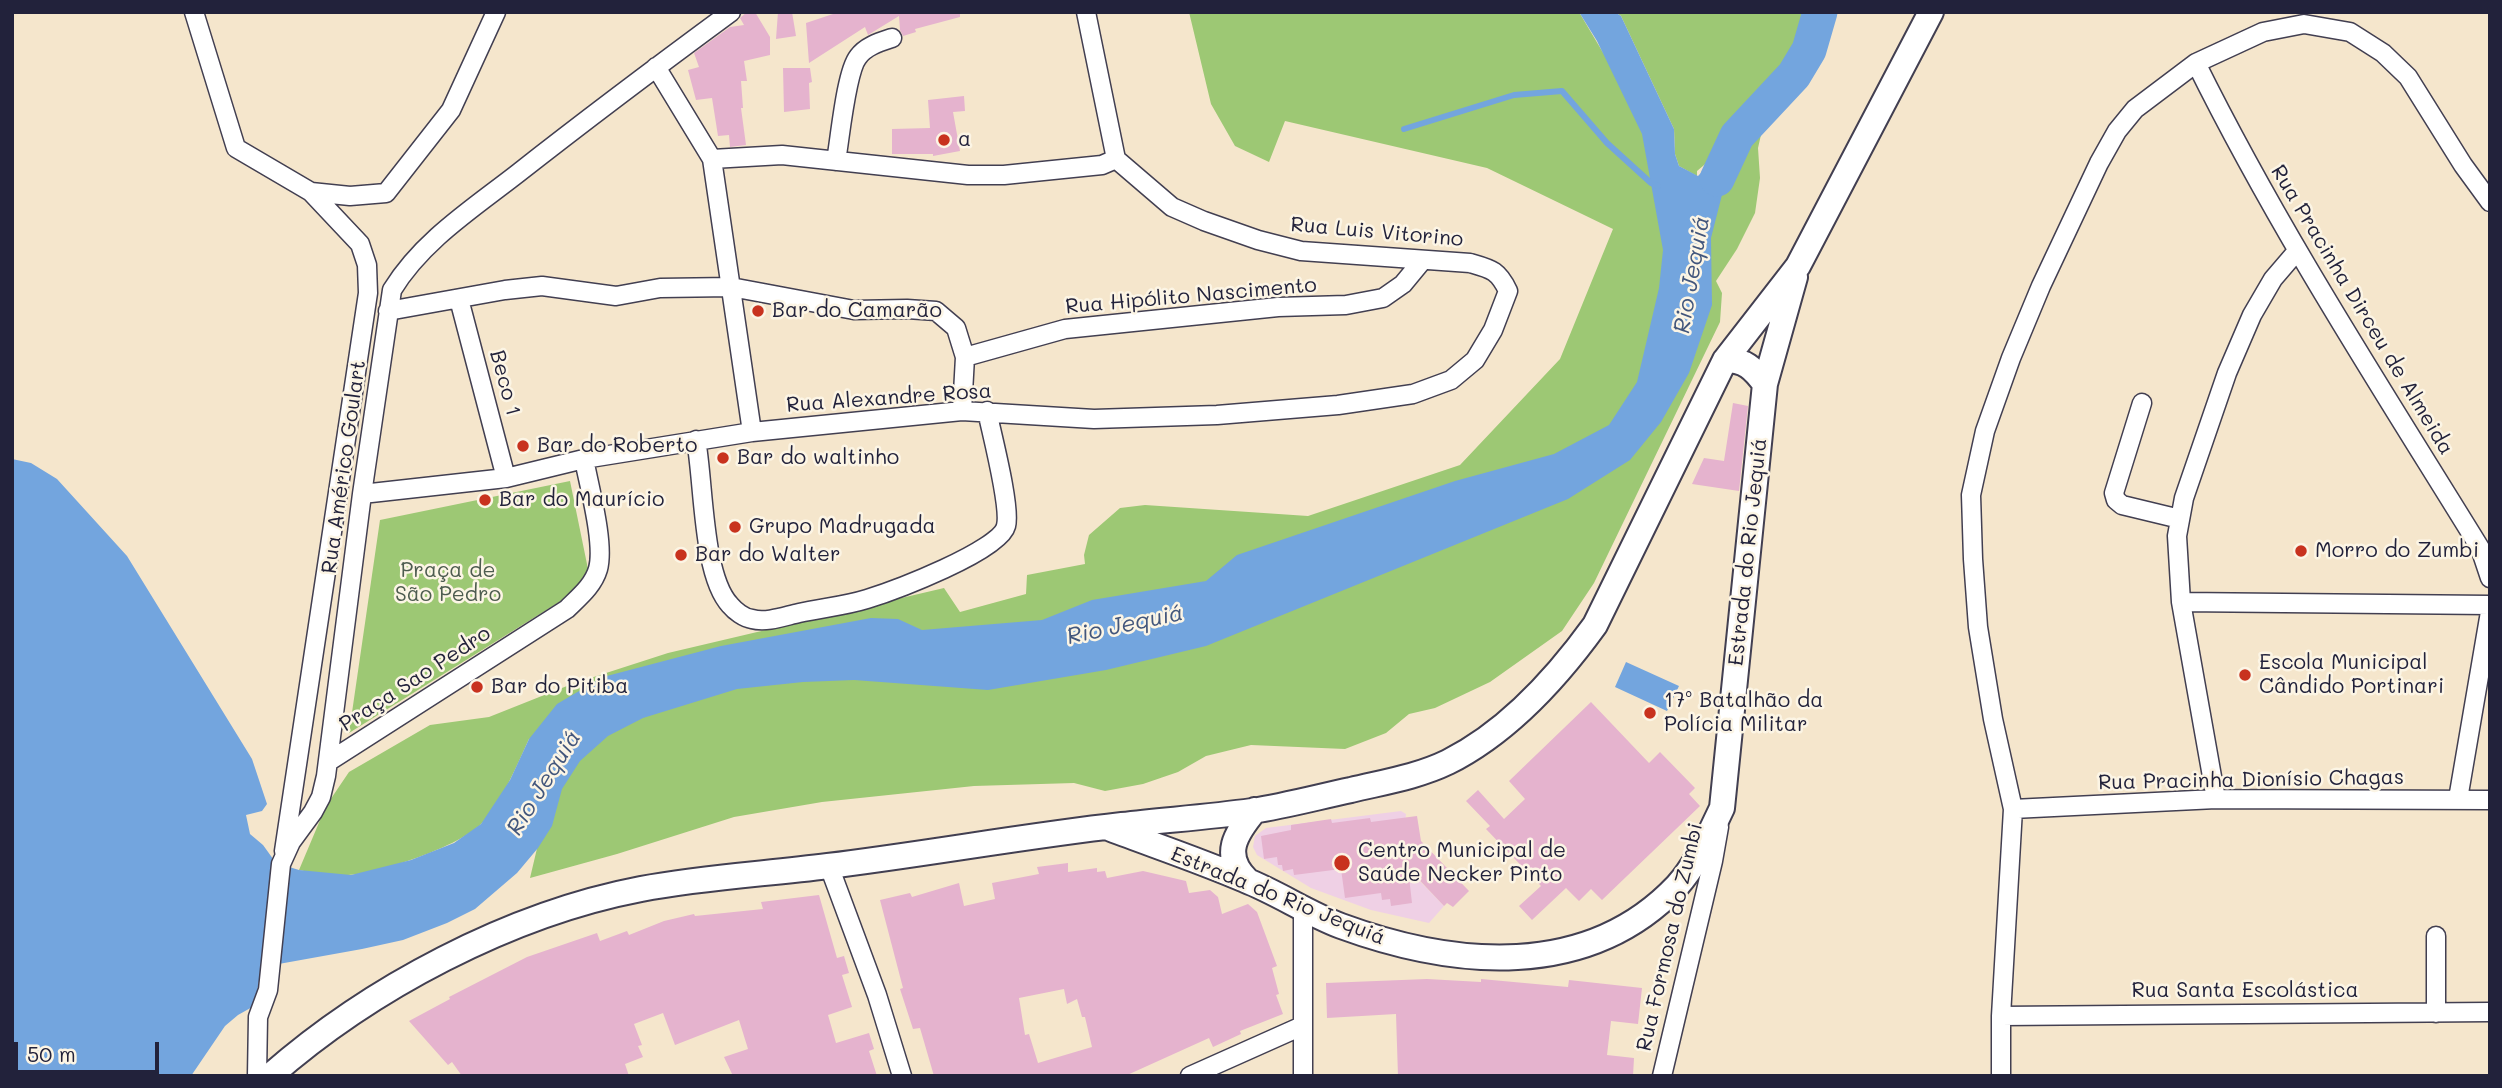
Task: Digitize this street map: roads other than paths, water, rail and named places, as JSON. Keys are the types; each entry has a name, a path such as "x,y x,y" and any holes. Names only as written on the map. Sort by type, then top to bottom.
{"main road":[{"name":"Estrada do Rio Jequiá","path":"270,1076 310,1041 406,978 474,944 533,921 639,889 1255,810 1415,776 1448,762 1480,743 1540,692 1573,656 1595,625 1725,360 1798,266 1931,12"},
{"name":"Estrada do Rio Jequiá","path":"1106,827 1247,880 1338,925 1396,944 1434,951 1478,956 1534,957 1558,953 1596,942 1625,928 1649,911 1678,884 1700,854 1722,808 1765,384 1798,266"},
{"path":"1725,360 1738,360 1748,364 1765,384"},
{"path":"1247,880 1237,868 1233,843 1238,831 1255,810"}],"street":[{"path":"194,12 236,148 311,192 360,244 367,265 368,293 282,859"},
{"path":"311,192 351,196 386,193 451,110 496,12"},
{"name":"Rua Américo Goulart","path":"257,1076 258,1017 268,989 282,859 321,797 328,762 362,494 392,290 411,263 433,239 731,12"},
{"path":"712,159 782,155 968,175 1004,176 1102,165 1116,159 1086,12"},
{"path":"2001,1076 2001,1016 2012,808 1978,627 1971,495 1985,431 2011,358 2041,286 2099,163 2117,131 2135,109 2196,64 2263,32 2304,24 2350,32 2384,53 2408,77 2463,165 2490,202"},
{"path":"836,161 846,94 856,59 864,50 892,38"},
{"name":"Rua Pracinha Dirceu de Almeida","path":"2196,64 2297,251 2480,548 2490,578"},
{"path":"656,67 712,159 752,432"},
{"name":"Rua Luis Vitorino","path":"1116,159 1172,207 1204,221 1258,240 1301,251 1470,263 1499,274 1508,291 1505,303"},
{"path":"2216,800 2181,602 2177,536 2184,498 2227,373 2252,316 2273,279 2297,251"},
{"name":"Rua Hipólito Nascimento","path":"965,357 1065,329 1278,307 1346,305 1384,298 1404,284 1422,261"},
{"path":"388,311 542,286 616,296 660,288 731,287 855,310 936,311 956,328 965,357 962,411"},
{"name":"Beco 1","path":"459,299 506,478"},
{"name":"Rua Alexandre Rosa","path":"362,494 506,478 584,459 752,432 962,411 1094,419 1217,415 1339,405 1419,393 1451,380 1475,360 1505,303"},
{"path":"2142,403 2114,493 2116,500 2122,505 2180,519"},
{"path":"695,440 701,468 708,550 719,586 728,604 753,620 765,620 865,599 925,578 990,545 1000,537 1006,526 1007,507 987,411"},
{"name":"Praça Sao Pedro","path":"328,762 567,609 585,591 598,569 600,545 584,459"},
{"path":"2181,602 2490,605"},
{"path":"2458,799 2490,612"},
{"name":"Rua Pracinha Dionísio Chagas","path":"2012,808 2216,800 2490,800"},
{"name":"Rua Formosa do Zumbi","path":"1662,1076 1713,861 1722,808"},
{"path":"829,866 877,995 902,1076"},
{"path":"1303,908 1303,1076"},
{"path":"2436,936 2436,1013"},
{"name":"Rua Santa Escolástica","path":"2001,1016 2490,1012"},
{"path":"1190,1076 1302,1026"}],"water":[{"path":"1579,12 1615,12 1621,16 1674,129 1675,154 1679,166 1698,176 1737,136 1711,238 1712,305 1689,373 1661,422 1630,460 1568,499 1206,646 1106,670 988,690 854,680 737,689 643,718 608,736 580,761 562,789 552,826 538,848 517,873 475,909 403,940 262,967 254,1006 225,1026 191,1076 12,1076 12,459 31,463 57,479 127,556 252,759 267,804 262,811 246,815 250,834 263,845 276,863 299,870 351,875 411,860 454,843 481,824 510,780 529,739 557,704 603,677 721,646 871,618 898,619 922,630 1042,620 1092,600 1206,581 1237,555 1455,481 1554,454 1609,425 1637,382 1659,288 1663,250 1642,134 1597,41"},
{"path":"1626,662 1679,686 1667,711 1615,687"}],"waterway":[{"name":"Rio Jequiá","path":"1717,179 1737,136 1794,75 1809,50 1820,12"},
{"path":"1404,129 1514,95 1562,91 1607,143 1651,183 1658,186"}],"place":[{"name":"a","path":"944,140"},
{"name":"Bar do Camarão","path":"758,311"},
{"name":"Bar do Roberto","path":"523,446"},
{"name":"Bar do waltinho","path":"723,458"},
{"name":"Bar do Maurício","path":"485,500"},
{"name":"Grupo Madrugada","path":"735,527"},
{"name":"Morro do Zumbi","path":"2301,551"},
{"name":"Bar do Walter","path":"681,555"},
{"name":"Escola Municipal Cândido Portinari","path":"2245,675"},
{"name":"Bar do Pitiba","path":"477,687"},
{"name":"17º Batalhão da Polícia Militar","path":"1650,713"},
{"name":"Centro Municipal de Saúde Necker Pinto","path":"1342,863"}],"park label":[{"name":"Praça de São Pedro","path":"448,583"}]}
